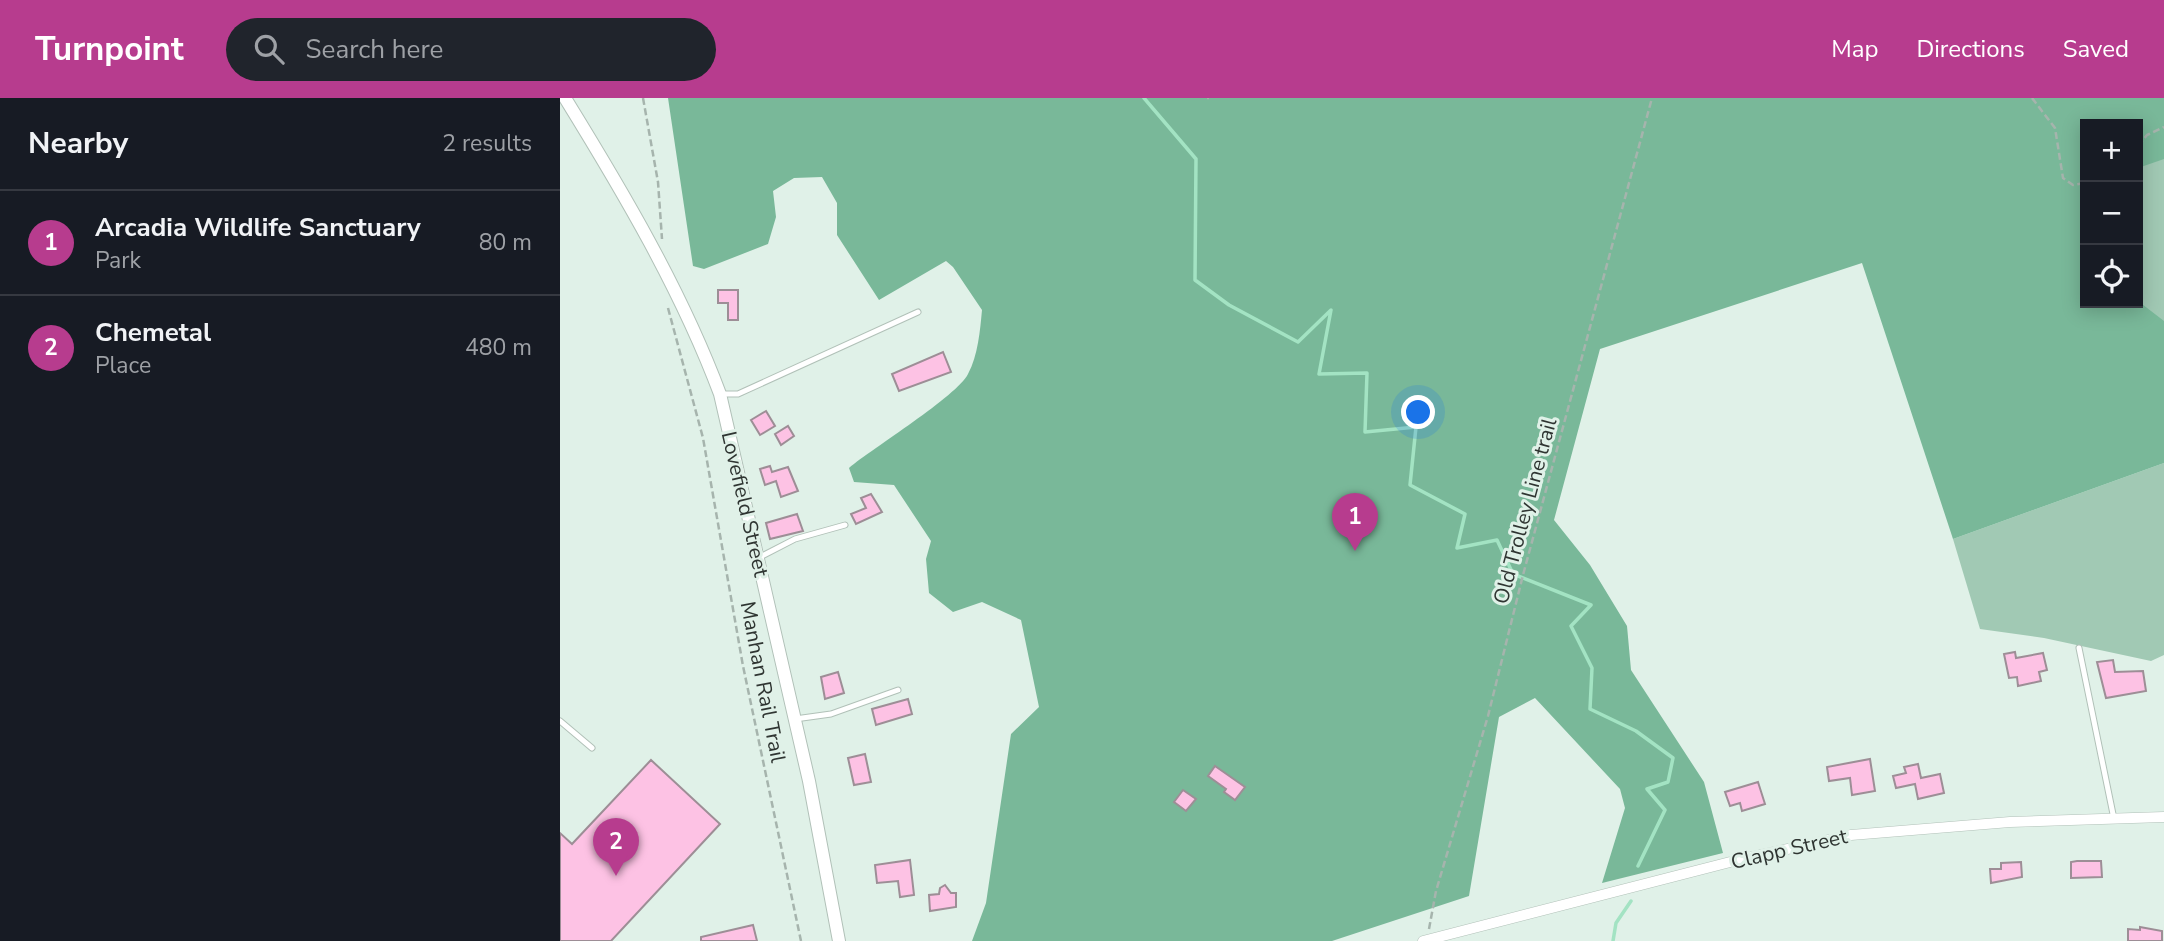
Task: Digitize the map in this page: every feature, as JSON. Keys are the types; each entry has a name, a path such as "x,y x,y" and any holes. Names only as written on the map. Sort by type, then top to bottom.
{"street":[{"name":"Lovefield Street","path":"565,98 665,271 700,341 720,394 795,719 839,941"},
{"name":"Clapp Street","path":"1426,937 1851,835 2010,822 2164,817"}],"lane":[{"path":"720,394 738,394 918,312"},
{"path":"758,558 795,539 845,525"},
{"path":"2079,648 2114,819"},
{"path":"795,719 831,714 898,690"},
{"path":"560,722 592,748"}],"path":[{"path":"643,98 658,182 662,246"},
{"name":"Old Trolley Line trail","path":"1426,937 1436,891 1489,716 1523,575 1652,98"},
{"path":"2032,98 2055,128 2063,178 2073,186 2080,184"},
{"path":"2143,140 2164,127"},
{"name":"Manhan Rail Trail","path":"667,303 673,338 690,382 703,438 743,666 801,941"}],"green space":[{"path":"668,98 2164,98 2164,159 2143,166 2143,119 2080,119 2080,308 2143,308 2143,305 2164,321 2164,463 1953,539 1862,263 1600,349 1554,520 1590,565 1627,626 1631,670 1704,782 1723,853 1602,883 1625,808 1620,789 1535,698 1499,717 1469,896 1332,941 972,941 986,903 1011,734 1039,707 1021,620 982,602 953,612 929,593 926,559 931,541 894,485 854,482 849,468 961,384 974,359 982,310 946,261 879,300 837,235 837,203 822,177 794,178 773,191 776,217 768,244 704,269 693,266"},
{"path":"1991,98 2164,98 2164,346 2141,308 2143,119 2080,119 2080,123"},
{"path":"2164,463 2164,655 2151,661 2044,638 1980,629 1953,539"}],"building":[{"path":"718,290 738,290 738,320 728,320 728,303 718,303"},
{"path":"943,352 951,372 899,391 892,374"},
{"path":"766,411 775,426 760,435 751,420"},
{"path":"788,426 794,436 781,445 775,434"},
{"path":"770,466 772,472 788,467 798,491 781,497 776,481 765,485 760,469"},
{"path":"871,494 882,512 856,524 851,514 866,508 861,498"},
{"path":"797,514 803,531 770,539 766,523"},
{"path":"2015,652 2016,658 2043,653 2047,670 2039,672 2041,681 2018,686 2017,677 2009,678 2004,654"},
{"path":"2113,660 2115,672 2143,671 2146,691 2106,698 2097,662"},
{"path":"838,672 844,693 825,699 821,677"},
{"path":"908,699 912,714 876,725 872,709"},
{"path":"865,754 871,782 854,785 848,758"},
{"path":"1870,759 1875,791 1852,795 1850,778 1829,781 1827,767"},
{"path":"651,760 720,824 611,941 560,941 560,833 572,844"},
{"path":"1918,764 1921,778 1940,774 1944,793 1918,799 1915,784 1896,788 1893,776 1906,773 1904,767"},
{"path":"1215,766 1245,787 1235,800 1224,792 1226,789 1208,776"},
{"path":"1758,782 1765,804 1742,811 1740,803 1730,806 1725,792"},
{"path":"1183,790 1196,799 1186,811 1174,802"},
{"path":"910,860 914,895 900,897 898,881 877,883 875,865"},
{"path":"2101,861 2102,877 2071,878 2071,862"},
{"path":"2021,862 2022,877 1991,883 1990,869 2001,869 2001,863"},
{"path":"945,885 951,893 956,893 956,907 930,911 929,895 939,894 940,888"},
{"path":"753,925 757,941 701,941 701,937"},
{"path":"2140,927 2162,931 2162,941 2128,941 2128,929 2140,930"}],"waterway":[{"path":"1144,98 1196,159 1195,280 1229,305 1298,342 1331,310 1319,374 1367,373 1365,432 1416,427 1410,485 1465,514 1457,548 1497,540 1513,574 1591,605 1571,626 1592,668 1590,709 1636,731 1673,758 1668,782 1647,789 1665,810 1638,866"},
{"path":"1613,941 1616,923 1631,901"}],"place":[{"name":"Arcadia Wildlife Sanctuary","path":"1355,551"},
{"name":"Chemetal","path":"616,876"}]}
